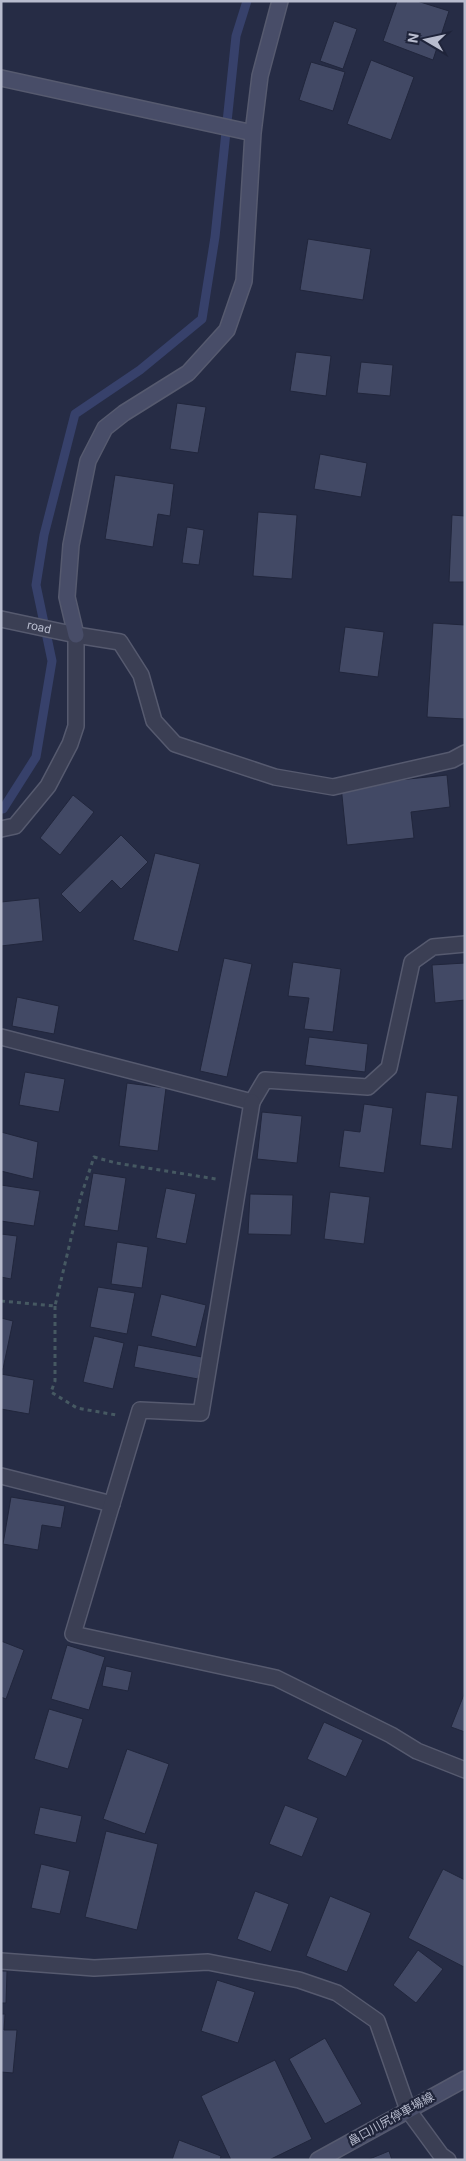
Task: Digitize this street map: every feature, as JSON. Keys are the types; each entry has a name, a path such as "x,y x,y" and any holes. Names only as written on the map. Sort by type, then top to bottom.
{"street":[{"path":"1,829 15,826 48,786 70,744 76,726 76,635 67,597 71,545 88,461 105,428 124,413 188,373 227,330 244,281 253,133 260,76 280,1"},
{"path":"1,78 253,133"},
{"name":"road","path":"1,618 76,635 120,642 141,675 154,721 175,744 275,777 333,787 452,760 465,753"},
{"path":"465,944 433,947 412,962 389,1068 368,1086 265,1080 252,1102 201,1413 140,1410 73,1634 276,1678 391,1735 417,1751 465,1770"},
{"path":"1,1037 252,1102"},
{"path":"1,1476 112,1504"},
{"path":"1,1961 94,1968 208,1962 298,1980 337,1993 377,2021 408,2110 441,2154 448,2160"},
{"name":"畠口川尻停車場線","path":"318,2160 465,2079"}],"path":[{"path":"138,1419 77,1408 51,1392 54,1381 55,1306 81,1196 94,1157 116,1163 238,1183"},
{"path":"1,1301 55,1306"}],"building":[{"path":"397,1 417,1 449,11 433,60 383,41"},
{"path":"334,21 357,29 343,69 320,61"},
{"path":"371,60 414,77 391,140 347,124"},
{"path":"311,62 345,72 333,111 299,100"},
{"path":"308,239 371,249 363,300 300,290"},
{"path":"296,352 331,356 326,396 290,391"},
{"path":"361,362 393,365 390,396 357,393"},
{"path":"177,403 206,407 198,453 170,449"},
{"path":"320,454 367,463 361,497 314,489"},
{"path":"115,475 174,484 170,516 158,514 153,547 105,539"},
{"path":"258,512 297,515 292,579 253,576"},
{"path":"452,515 465,516 465,582 449,582"},
{"path":"187,527 204,530 199,565 182,563"},
{"path":"433,623 465,625 465,719 427,717"},
{"path":"345,627 384,632 378,677 339,672"},
{"path":"447,775 450,807 411,812 414,838 347,845 341,786"},
{"path":"73,795 94,812 60,855 40,838"},
{"path":"121,835 148,862 121,889 112,880 80,913 61,894"},
{"path":"155,853 200,864 178,952 133,940"},
{"path":"39,898 43,941 1,946 1,902"},
{"path":"224,958 252,964 227,1077 200,1071"},
{"path":"293,962 341,969 333,1032 304,1029 309,998 288,996"},
{"path":"465,963 465,1000 435,1003 432,965"},
{"path":"17,997 59,1006 54,1034 12,1026"},
{"path":"309,1037 368,1044 365,1072 305,1065"},
{"path":"25,1072 65,1079 59,1112 19,1105"},
{"path":"127,1083 166,1088 158,1151 119,1146"},
{"path":"426,1092 458,1096 452,1149 420,1145"},
{"path":"364,1104 393,1108 384,1173 339,1167 344,1130 360,1132"},
{"path":"262,1112 302,1116 297,1163 257,1159"},
{"path":"1,1132 38,1142 33,1179 1,1171"},
{"path":"93,1173 126,1178 118,1231 84,1226"},
{"path":"1,1185 40,1191 34,1226 1,1221"},
{"path":"166,1188 196,1194 186,1244 156,1238"},
{"path":"330,1192 370,1197 364,1244 324,1239"},
{"path":"250,1194 293,1195 291,1235 248,1234"},
{"path":"1,1234 17,1236 11,1279 1,1277"},
{"path":"117,1242 148,1247 142,1288 111,1284"},
{"path":"98,1287 135,1293 127,1334 90,1327"},
{"path":"161,1294 206,1305 196,1347 151,1336"},
{"path":"1,1318 13,1321 3,1369 1,1369"},
{"path":"94,1336 124,1343 113,1389 83,1382"},
{"path":"138,1345 202,1357 198,1379 134,1367"},
{"path":"1,1374 34,1380 29,1414 1,1409"},
{"path":"11,1497 65,1506 61,1528 42,1525 38,1550 3,1544"},
{"path":"1,1641 24,1650 6,1699 1,1697"},
{"path":"67,1645 105,1657 89,1710 51,1699"},
{"path":"106,1666 132,1672 128,1691 102,1686"},
{"path":"465,1692 465,1732 451,1727"},
{"path":"49,1709 83,1719 68,1769 34,1759"},
{"path":"324,1722 363,1740 346,1777 307,1759"},
{"path":"127,1749 169,1764 145,1834 103,1819"},
{"path":"285,1805 318,1818 302,1857 269,1844"},
{"path":"40,1807 82,1816 76,1843 34,1834"},
{"path":"106,1831 158,1844 137,1930 85,1917"},
{"path":"41,1864 70,1871 60,1914 31,1908"},
{"path":"443,1869 465,1880 464,1967 408,1938"},
{"path":"255,1891 289,1904 271,1952 237,1939"},
{"path":"330,1896 371,1913 347,1972 306,1956"},
{"path":"418,1950 443,1969 416,2003 393,1985"},
{"path":"1,1971 7,1971 6,2003 1,2003"},
{"path":"217,1980 255,1992 238,2043 201,2031"},
{"path":"1,2014 5,2014 4,2030 17,2030 13,2073 1,2072"},
{"path":"325,2038 362,2104 325,2124 289,2059"},
{"path":"275,2060 312,2139 269,2160 231,2160 201,2096"},
{"path":"179,2140 221,2156 220,2160 172,2160"},
{"path":"389,2151 392,2160 367,2160"}],"waterway":[{"path":"1,809 3,809 36,757 52,661 36,585 44,535 75,414 140,370 202,319 215,237 236,36 247,1"}]}
